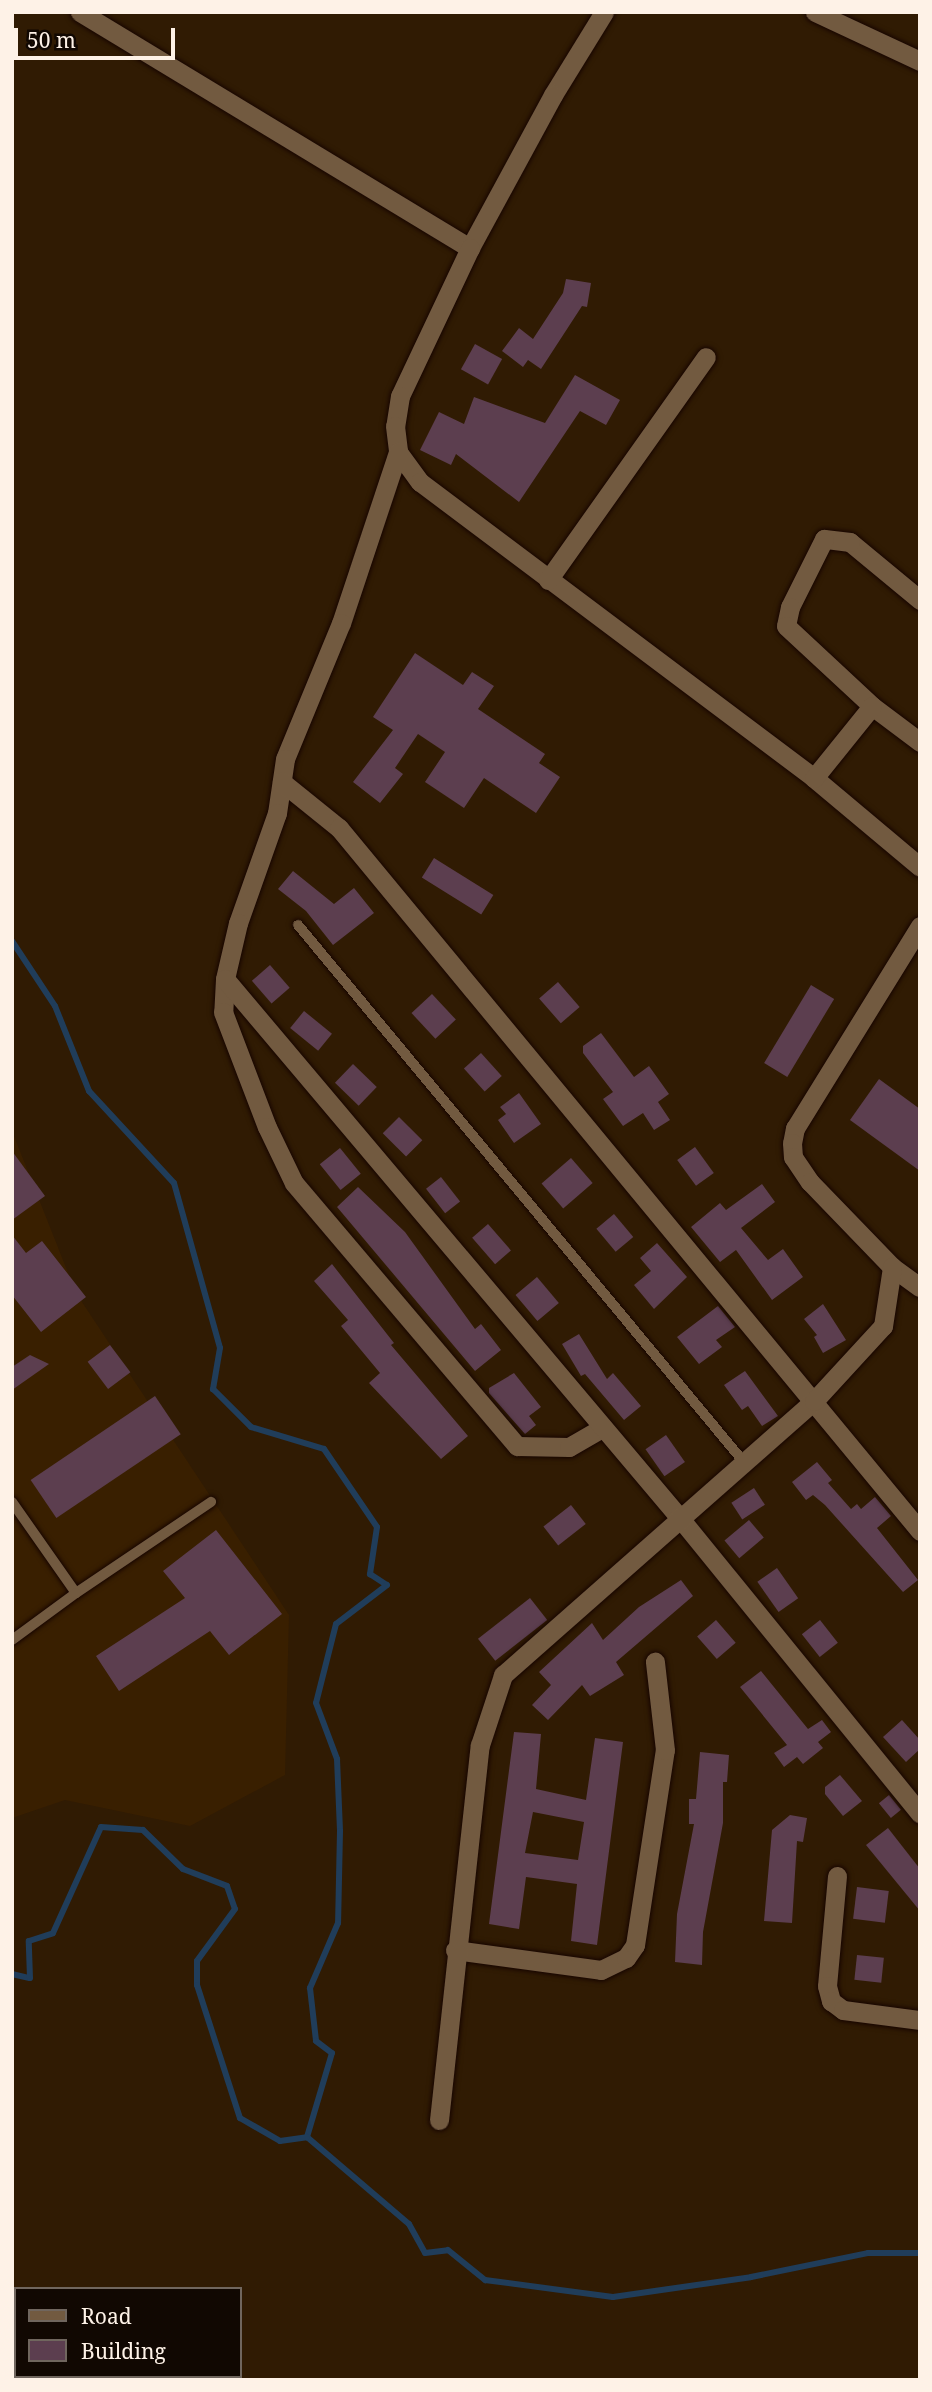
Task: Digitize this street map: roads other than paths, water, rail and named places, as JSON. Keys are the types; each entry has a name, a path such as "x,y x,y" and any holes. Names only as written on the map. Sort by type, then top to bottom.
{"street":[{"path":"80,12 470,248"},
{"path":"603,1427 569,1447 517,1446 294,1183 267,1127 223,1012 225,979 238,923 277,813 285,758 341,623 398,452 395,426 400,396 470,248 553,95 604,12"},
{"path":"815,12 920,61"},
{"path":"548,580 706,357"},
{"path":"398,452 420,482 814,778 920,867"},
{"path":"920,600 850,542 830,538 818,543 786,626 872,706 920,741"},
{"path":"814,778 872,706"},
{"path":"282,782 339,828 920,1531"},
{"path":"917,1278 892,1267 810,1182 793,1157 792,1143 795,1128 920,926"},
{"path":"225,979 679,1517 920,1814"},
{"path":"439,2120 455,1950 480,1745 503,1675 679,1517 814,1401 883,1326 892,1267"},
{"path":"455,1950 601,1970 626,1958 635,1945 665,1750 655,1662"},
{"path":"837,1876 827,1986 831,2001 843,2010 920,2020"}],"lane":[{"path":"298,925 743,1461"},
{"path":"12,1502 76,1593"},
{"path":"12,1640 76,1593 211,1502"}],"waterway":[{"path":"12,941 55,1006 89,1091 174,1183 220,1348 213,1389 251,1427 324,1449 377,1527 370,1574 387,1585 336,1624 316,1703 337,1759 340,1831 338,1923 310,1988 316,2041 332,2053 307,2137 409,2224 425,2253 448,2250 485,2280 613,2297 751,2277 868,2253 920,2253"},
{"path":"12,1974 30,1978 29,1941 53,1933 101,1827 143,1830 183,1869 227,1886 235,1909 197,1961 197,1985 240,2118 280,2141 307,2137"}]}
